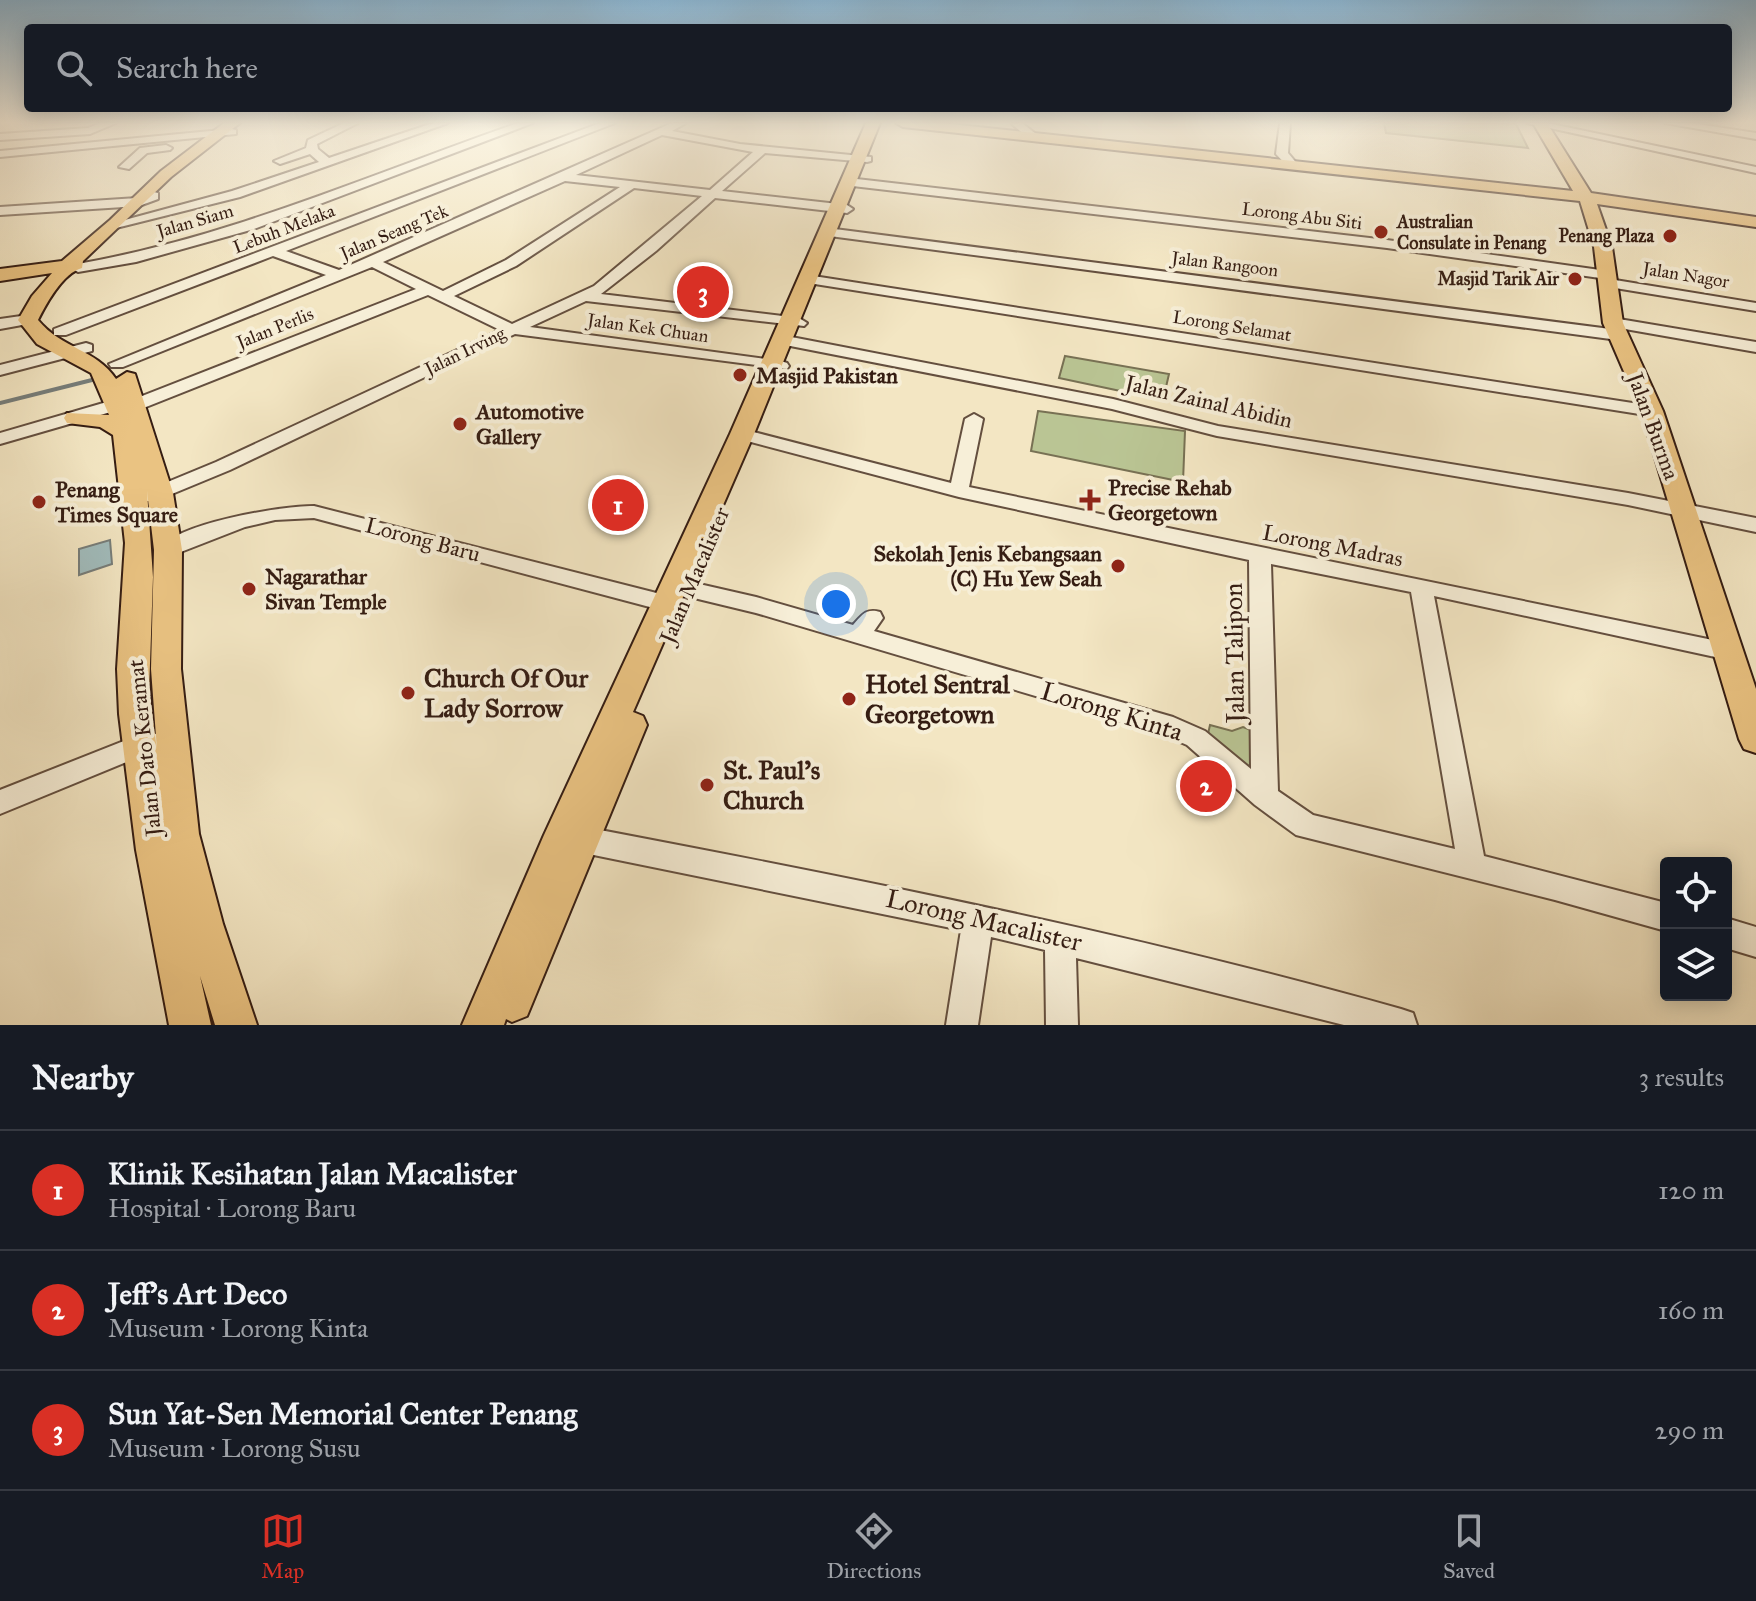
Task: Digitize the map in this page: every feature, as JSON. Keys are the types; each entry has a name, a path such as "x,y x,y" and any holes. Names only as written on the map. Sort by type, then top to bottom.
{"main road":[{"path":"146,199 170,171"},
{"path":"28,320 39,300 179,171"},
{"name":"Jalan Macalister","path":"483,1025 573,837 789,344 857,171"},
{"path":"1372,171 1554,194 1576,201 1593,218"},
{"name":"Jalan Burma","path":"1568,171 1593,218 1603,247 1615,329 1652,411 1756,739"},
{"path":"1554,194 1577,186 1702,212"},
{"path":"1577,186 1756,222"},
{"path":"5,274 73,267"},
{"path":"60,332 48,321 48,310 73,267"},
{"name":"Jalan Dato Keramat","path":"28,320 44,340 117,364 123,371 124,431 168,550 166,669 155,740 157,860 189,1025"},
{"name":"Jalan Dato Keramat","path":"60,332 99,369 125,401 147,497 133,683 155,740 203,924 236,1025"},
{"path":"75,418 125,401"},
{"path":"75,418 105,421 124,431"},
{"name":"Jalan Macalister","path":"502,1025 573,837"}],"street":[{"path":"122,223 236,194 302,171"},
{"name":"Jalan Siam","path":"73,267 143,255 277,216 399,171"},
{"name":"Lebuh Melaka","path":"60,332 486,171"},
{"name":"Jalan Seang Tek","path":"117,364 372,262 577,171"},
{"name":"Jalan Irving","path":"147,497 585,296 613,279 738,171"},
{"path":"564,177 842,208"},
{"name":"Lorong Abu Siti","path":"853,183 1387,244 1608,279"},
{"name":"Jalan Perlis","path":"125,401 436,293 511,263 633,184"},
{"path":"0,211 146,199"},
{"name":"Jalan Rangoon","path":"832,233 1756,347"},
{"path":"276,252 338,275"},
{"path":"372,262 510,329"},
{"name":"Lorong Selamat","path":"813,279 1652,411"},
{"name":"Jalan Nagor","path":"1608,279 1756,307"},
{"path":"585,296 789,344"},
{"path":"0,324 28,320"},
{"name":"Jalan Kek Chuan","path":"510,329 789,344"},
{"name":"Jalan Zainal Abidin","path":"789,344 1113,404 1217,431 1628,499 1680,499 1756,525"},
{"path":"0,370 78,351"},
{"path":"0,439 75,418"},
{"path":"959,491 974,419"},
{"name":"Lorong Madras","path":"748,435 959,491 1260,556 1421,586 1729,651"},
{"name":"Lorong Baru","path":"168,550 247,517 272,512 314,512 676,597"},
{"name":"Jalan Talipon","path":"1260,556 1265,797"},
{"path":"1421,586 1472,867"},
{"name":"Lorong Kinta","path":"676,597 756,605 865,626 1164,724 1196,738 1265,797 1306,826 1555,886 1660,915"},
{"path":"0,802 155,740"},
{"name":"Lorong Macalister","path":"573,837 787,877 1060,937 1401,1025"},
{"path":"962,1025 978,919"},
{"path":"1732,935 1756,942"},
{"path":"1060,937 1062,1025"}],"green space":[{"path":"1065,356 1169,374 1163,400 1059,378"},
{"path":"1038,411 1185,431 1183,482 1031,451"},
{"path":"1210,725 1232,731 1243,727 1251,730 1253,772 1208,734"}],"water":[{"path":"110,540 112,564 79,575 79,549"}],"waterway":[{"path":"0,403 92,380"}],"place":[{"name":"Australian Consulate in Penang","path":"1381,232"},
{"name":"Penang Plaza","path":"1670,236"},
{"name":"Masjid Tarik Air","path":"1575,279"},
{"name":"Sun Yat-Sen Memorial Center Penang","path":"703,292"},
{"name":"Masjid Pakistan","path":"740,375"},
{"name":"Automotive Gallery","path":"460,424"},
{"name":"Precise Rehab Georgetown","path":"1090,500"},
{"name":"Penang Times Square","path":"39,502"},
{"name":"Klinik Kesihatan Jalan Macalister","path":"618,505"},
{"name":"Sekolah Jenis Kebangsaan (C) Hu Yew Seah","path":"1118,566"},
{"name":"Nagarathar Sivan Temple","path":"249,589"},
{"name":"Church Of Our Lady Sorrow","path":"408,693"},
{"name":"Hotel Sentral Georgetown","path":"849,699"},
{"name":"St. Paul's Church","path":"707,785"},
{"name":"Jeff’s Art Deco","path":"1206,786"}]}
